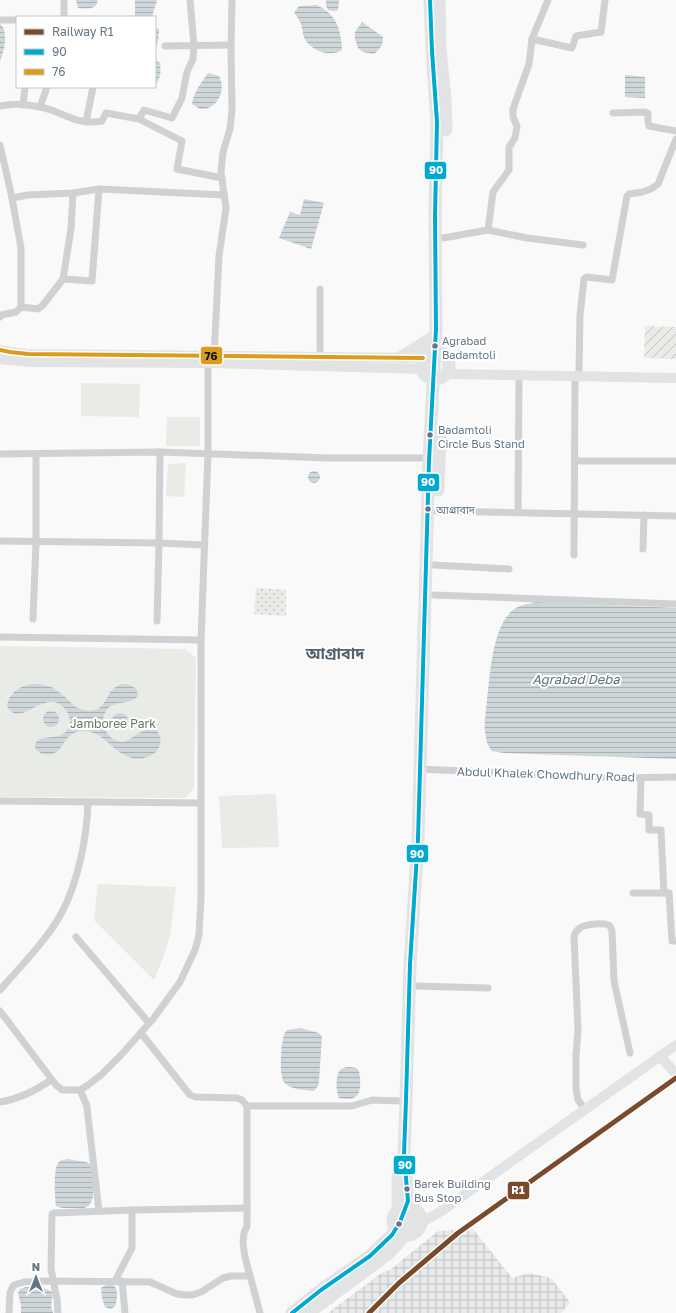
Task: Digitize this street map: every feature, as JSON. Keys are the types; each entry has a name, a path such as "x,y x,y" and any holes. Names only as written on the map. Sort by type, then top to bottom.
{"highway":[{"path":"398,1211 401,1101 421,769 434,596 436,511 433,126 427,50 428,0"},
{"path":"292,1313 321,1290 370,1256 392,1235 400,1222 408,1201 404,1155 410,964 418,824 429,462 436,329 435,216 437,122 428,0"},
{"path":"414,1209 409,1168 416,986 427,458 443,238 446,124 438,0"},
{"path":"304,1313 388,1250 405,1231 411,1221 415,1197 412,1167 412,1120 427,800 432,609 442,363 444,101 438,0"},
{"path":"402,357 435,363"},
{"path":"405,1207 414,1209 420,1214 420,1227 415,1233 405,1235 399,1233 394,1226 393,1218 398,1211 405,1207"},
{"path":"308,1313 389,1253 405,1235"}],"main road":[{"path":"0,350 28,354 211,360 435,363 577,374 676,378"},
{"path":"0,359 30,362 402,357 519,375 676,371"},
{"path":"421,1223 443,1210 676,1045"},
{"path":"660,1056 676,1074"}],"street":[{"path":"64,0 64,16"},
{"path":"139,119 144,110 172,118 182,98 187,72 193,59 194,46 190,0"},
{"path":"488,230 493,192 508,170 509,147 515,138 517,126 513,117 513,109 529,64 532,39 548,0"},
{"path":"532,39 572,48 576,36 601,32 605,0"},
{"path":"0,1011 56,1085 62,1090 80,1090 101,1075 149,1023 180,982 195,950 200,935 201,640 204,545 211,360 218,256 226,208 221,172 223,152 230,129 232,109 232,1"},
{"path":"0,20 16,20"},
{"path":"165,46 231,45"},
{"path":"23,105 26,88"},
{"path":"40,107 47,88"},
{"path":"86,122 93,88"},
{"path":"0,106 10,104 40,107 80,122 102,121 106,113 139,119 182,141 177,169 222,178"},
{"path":"613,113 645,112 648,113 649,126 676,131"},
{"path":"574,555 577,374 580,315 584,279 587,277 612,280 626,196 628,194 651,190 658,184 676,140"},
{"path":"0,145 12,198 20,248 21,307 16,312 1,315 0,317"},
{"path":"12,198 28,195 73,193 99,189 224,195"},
{"path":"63,279 92,281 99,189"},
{"path":"21,307 38,309 63,279 73,193"},
{"path":"443,238 488,230 527,238 583,245"},
{"path":"320,289 320,357"},
{"path":"518,512 519,375"},
{"path":"158,621 160,452"},
{"path":"0,454 160,452 329,458 427,458"},
{"path":"33,618 36,542 36,454"},
{"path":"575,461 676,461"},
{"path":"436,511 676,516"},
{"path":"643,549 644,515"},
{"path":"0,541 204,545"},
{"path":"434,565 509,569"},
{"path":"434,596 676,604"},
{"path":"0,637 201,640"},
{"name":"Abdul Khalek Chowdhury Road","path":"421,769 559,776 641,778 676,777"},
{"path":"641,778 640,814 649,814 649,830 661,830 664,893"},
{"path":"0,801 201,804"},
{"path":"0,990 37,947 60,915 68,899 74,885 80,856 88,815 88,802"},
{"path":"633,893 669,893 672,941 676,941"},
{"path":"585,1109 578,1100 576,1088 578,1029 574,936 576,931 581,927 606,923 610,926 612,931 614,980 630,1053"},
{"path":"76,937 149,1023"},
{"path":"416,986 488,988"},
{"path":"141,1033 190,1095 196,1097 237,1098 242,1100 247,1106 247,1226 244,1233 243,1243 245,1257 260,1313"},
{"path":"0,1102 27,1095 52,1080"},
{"path":"80,1090 87,1106 99,1211"},
{"path":"247,1106 352,1106 372,1100 401,1101"},
{"path":"58,1313 57,1299 51,1269 52,1214 99,1211 247,1208"},
{"path":"125,1313 118,1281 132,1248 132,1210"},
{"path":"9,1313 10,1293 14,1285 29,1282 150,1282 177,1294 192,1295 201,1292 223,1278 231,1276 250,1276"}],"shaded area":[{"path":"473,1229 512,1278 529,1273 551,1278 570,1302 561,1313 328,1313 383,1272 390,1270 438,1231"}],"green space":[{"path":"645,326 676,327 676,359 644,358"},
{"path":"81,383 140,384 139,417 81,416"},
{"path":"167,417 200,417 200,446 166,446"},
{"path":"186,463 184,497 166,496 168,464"},
{"path":"256,588 286,590 286,616 254,614"},
{"name":"Jamboree Park","path":"0,646 185,649 196,658 194,788 185,798 0,797"},
{"path":"276,794 279,847 222,848 219,796"},
{"path":"98,884 176,887 170,935 154,980 94,920"}],"water":[{"path":"76,0 98,0 95,6 85,9 78,8"},
{"path":"135,0 157,0 152,16 135,16"},
{"path":"326,0 339,0 338,10 328,10"},
{"path":"317,5 329,13 337,23 342,50 338,52 328,53 318,51 309,45 304,37 300,21 294,13 299,6"},
{"path":"362,22 383,37 381,47 374,54 363,52 358,48 355,39 355,32"},
{"path":"0,24 3,27 5,36 0,61"},
{"path":"156,28 159,29 156,48"},
{"path":"156,61 160,63 160,75 156,84"},
{"path":"208,73 219,76 222,89 219,98 214,105 208,108 200,109 192,104 200,84"},
{"path":"625,75 645,77 645,98 625,97"},
{"path":"304,199 324,203 311,249 279,238 290,212 300,215"},
{"path":"312,471 316,471 320,477 316,483 312,483 308,479 308,475"},
{"name":"Agrabad Deba","path":"536,602 676,608 676,759 504,753 492,751 487,741 485,723 491,665 496,639 500,627 506,617 515,608"},
{"path":"36,684 51,687 78,708 88,711 99,708 114,688 124,684 134,687 137,690 138,696 130,701 113,705 106,711 103,721 106,731 113,739 123,742 143,731 153,728 157,731 160,737 159,747 152,755 141,758 132,758 116,750 95,734 84,731 75,732 65,741 60,749 53,754 47,755 40,753 35,748 36,742 40,739 63,734 67,730 70,720 64,708 57,703 49,702 41,704 19,714 12,712 7,706 13,693 26,685"},
{"path":"48,711 54,711 59,716 57,725 54,727 48,727 43,722 43,716"},
{"path":"117,713 123,713 128,718 126,727 123,729 117,729 112,724 112,718"},
{"path":"300,1028 319,1033 322,1037 319,1081 318,1086 314,1091 290,1087 282,1079 281,1059 284,1034 287,1030"},
{"path":"346,1067 356,1068 359,1071 360,1089 356,1096 352,1098 339,1098 336,1084 338,1073"},
{"path":"67,1159 90,1164 93,1182 93,1195 89,1206 83,1208 63,1208 56,1206 56,1167 60,1161"},
{"path":"106,1285 113,1285 117,1292 115,1306 111,1309 105,1307 102,1298 101,1288"},
{"path":"26,1287 46,1289 53,1292 51,1306 53,1313 21,1313 18,1293 20,1289"}],"rail line":[{"name":"R1","path":"369,1313 399,1283 458,1233 676,1078"}],"transit line":[{"name":"90","path":"292,1313 321,1290 370,1256 392,1235 400,1222 408,1201 404,1155 410,964 418,839 429,461 436,329 435,216 437,122 430,0"},
{"name":"76","path":"0,350 28,354 423,358"}],"place":[{"name":"Agrabad Badamtoli","path":"435,346"},
{"name":"Badamtoli Circle Bus Stand","path":"430,435"},
{"name":"আগ্রাবাদ","path":"428,509"},
{"name":"Barek Building Bus Stop","path":"407,1189"}],"district":[{"name":"আগ্রাবাদ","path":"335,653"}]}
